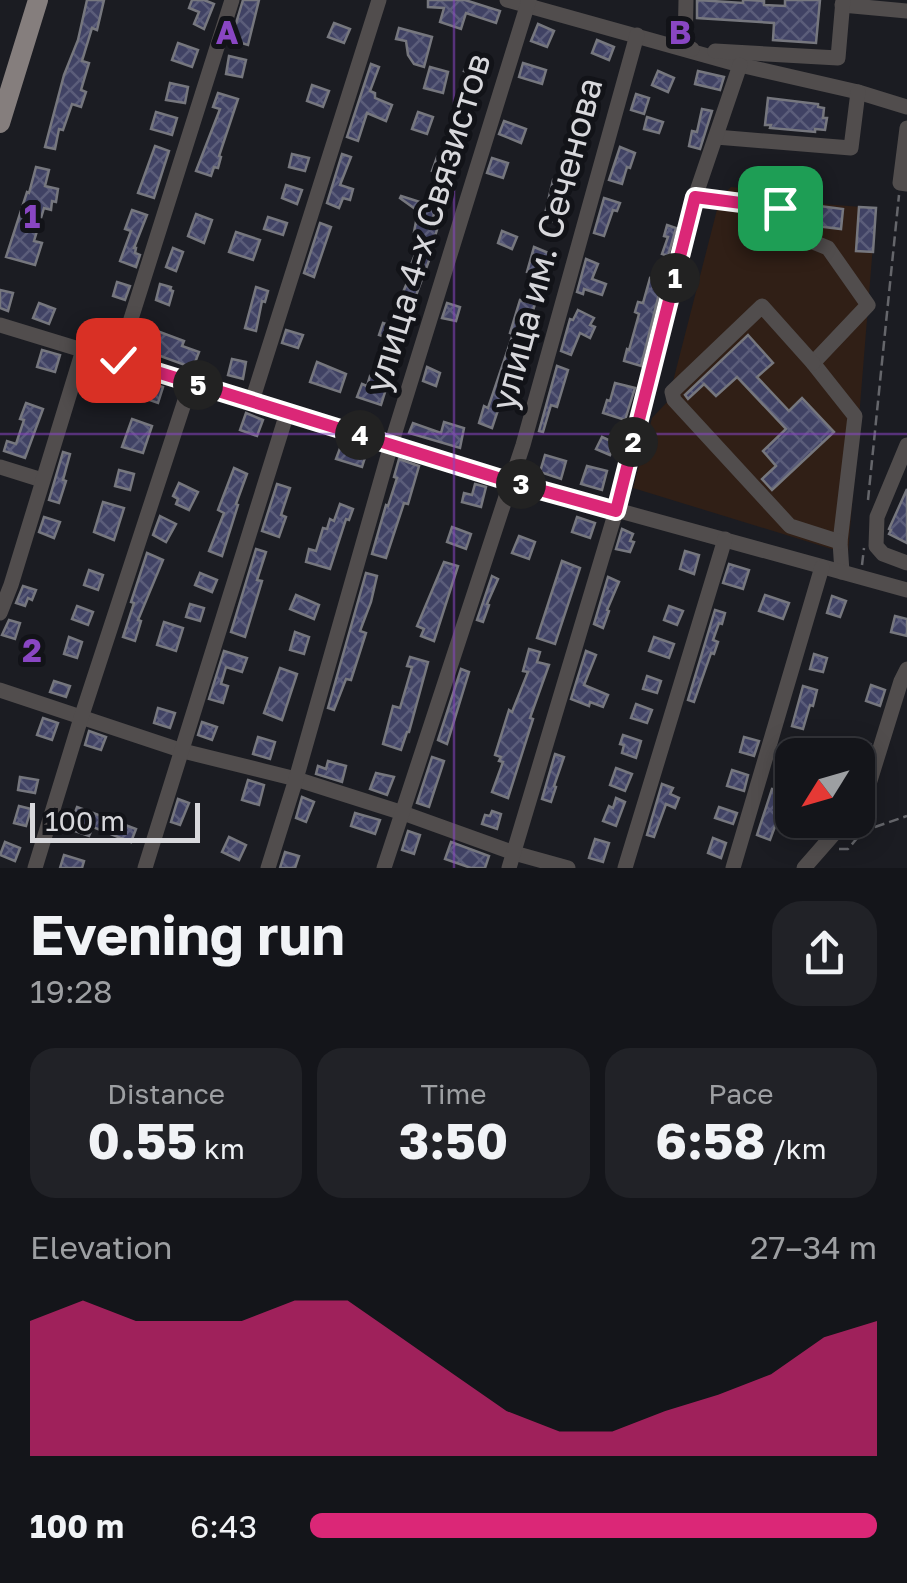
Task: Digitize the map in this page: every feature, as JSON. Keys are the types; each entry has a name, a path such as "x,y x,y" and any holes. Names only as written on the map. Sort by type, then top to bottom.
{"main road":[{"path":"0,123 38,0"}],"street":[{"path":"118,360 232,0"},
{"path":"252,402 379,0"},
{"path":"507,0 528,2 740,65 907,107"},
{"path":"685,49 686,0"},
{"name":"улица 4-х Связистов","path":"268,868 390,445 528,2"},
{"path":"685,49 838,58 842,3 907,11"},
{"name":"улица им. Сеченова","path":"384,868 511,482 636,35"},
{"path":"511,860 616,511 695,197 740,65"},
{"path":"716,137 851,148 858,92"},
{"path":"903,184 907,128"},
{"path":"695,197 780,208 791,233 828,248 868,305 813,362"},
{"path":"841,548 790,526 674,400 672,392 762,306 855,416 842,572"},
{"path":"0,325 511,482 907,590"},
{"path":"0,613 5,581 83,350"},
{"path":"35,868 191,382"},
{"path":"145,868 288,413"},
{"path":"907,445 877,518 876,546 883,554 907,563"},
{"path":"0,468 42,480"},
{"path":"625,868 725,539"},
{"path":"733,868 822,566"},
{"path":"875,764 907,669"},
{"path":"0,690 183,752 296,779 403,813 511,860 568,868"},
{"path":"804,868 830,838"}],"path":[{"path":"868,499 903,184"},
{"path":"861,577 865,538"},
{"path":"820,849 848,848 864,830 907,816"}],"shaded area":[{"path":"731,187 802,193 807,203 876,208 848,554 633,488 652,418 668,401 720,198"}],"building":[{"path":"87,0 104,0 97,30 92,28 82,61 89,63 81,90 86,92 81,107 72,104 63,130 59,129 55,149 45,147 64,75 78,40"},
{"path":"192,0 214,4 204,29 194,24 199,12 189,8"},
{"path":"243,0 259,0 248,45 231,40"},
{"path":"428,0 465,0 500,11 496,23 466,13 461,29 440,22 444,8 428,7"},
{"path":"697,0 764,1 764,5 785,6 785,0 820,0 816,43 773,40 774,23 697,18"},
{"path":"334,23 350,29 344,43 328,37"},
{"path":"538,24 554,31 547,47 531,41"},
{"path":"399,28 432,37 424,67 414,64 406,41 396,39"},
{"path":"597,40 614,47 609,60 592,53"},
{"path":"178,43 198,50 192,67 172,60"},
{"path":"229,56 246,60 242,77 226,74"},
{"path":"470,56 487,62 481,77 464,71"},
{"path":"523,63 546,70 542,84 519,77"},
{"path":"371,64 379,67 370,91 375,98 392,105 386,121 367,113 358,141 347,137"},
{"path":"430,67 448,72 443,93 424,88"},
{"path":"658,71 674,78 668,92 652,85"},
{"path":"698,71 724,77 720,90 695,84"},
{"path":"587,79 601,85 596,99 582,93"},
{"path":"170,83 188,87 185,103 166,100"},
{"path":"312,85 329,91 323,107 307,101"},
{"path":"218,93 238,99 218,168 214,167 211,176 196,171 220,109 213,107"},
{"path":"636,94 649,98 644,114 631,110"},
{"path":"768,98 818,104 824,108 823,118 827,118 825,130 770,128 771,125 765,125"},
{"path":"702,109 712,111 700,149 689,146"},
{"path":"156,112 177,118 172,135 151,129"},
{"path":"418,112 433,117 427,134 412,129"},
{"path":"647,117 663,122 659,133 644,129"},
{"path":"504,121 526,129 521,143 499,134"},
{"path":"571,141 584,146 578,167 564,163"},
{"path":"155,146 169,151 154,198 138,193"},
{"path":"620,147 635,153 622,184 609,180"},
{"path":"292,154 309,158 305,171 289,167"},
{"path":"342,154 351,157 340,185 353,189 350,200 343,198 339,208 327,203"},
{"path":"437,157 453,162 448,176 432,171"},
{"path":"492,158 508,163 503,178 487,173"},
{"path":"36,167 49,170 45,186 58,189 51,210 44,208 34,241 42,243 35,265 6,257"},
{"path":"553,180 571,185 560,224 544,218"},
{"path":"286,185 302,190 297,204 282,198"},
{"path":"401,196 436,207 432,221 439,223 433,243 414,232 418,211"},
{"path":"604,198 620,203 617,211 613,210 604,236 594,233"},
{"path":"804,204 843,209 841,229 799,224"},
{"path":"859,207 876,208 873,252 856,251"},
{"path":"132,210 147,215 134,248 140,255 136,267 120,261 131,231 125,229"},
{"path":"196,214 212,220 204,243 188,236"},
{"path":"268,217 287,223 283,235 264,229"},
{"path":"320,223 331,227 314,277 304,273"},
{"path":"667,225 676,228 668,256 662,254 668,237 664,236"},
{"path":"502,231 517,237 512,249 498,243"},
{"path":"236,232 260,240 253,260 229,252"},
{"path":"534,247 551,254 543,277 527,272"},
{"path":"173,248 183,252 176,271 166,267"},
{"path":"416,252 430,258 411,309 398,304"},
{"path":"586,259 598,264 592,279 606,284 602,295 584,289 583,294 577,292"},
{"path":"650,278 662,282 641,366 624,361 639,314 635,312 638,302 643,303"},
{"path":"117,282 130,286 125,300 113,296"},
{"path":"160,284 173,291 169,305 156,300"},
{"path":"256,287 268,291 256,331 245,328"},
{"path":"0,290 13,293 8,311 0,308"},
{"path":"520,300 535,304 508,397 503,395 492,428 479,423 484,406 488,408 513,334 510,333"},
{"path":"39,303 55,309 49,324 33,318"},
{"path":"447,303 460,307 456,321 442,318"},
{"path":"578,310 594,318 590,325 595,327 590,338 580,333 571,355 561,351 570,319"},
{"path":"383,323 404,330 400,342 379,335"},
{"path":"149,328 184,341 182,346 199,352 193,368 141,349"},
{"path":"286,330 303,335 298,348 282,343"},
{"path":"748,335 773,363 757,377 789,411 802,398 834,432 772,490 762,479 776,466 763,451 786,429 737,377 716,396 704,384 688,399 685,395"},
{"path":"42,350 60,355 55,372 37,367"},
{"path":"383,355 395,360 381,405 357,397 362,384 367,386 370,376 375,377"},
{"path":"232,359 246,362 243,379 228,375"},
{"path":"317,362 346,374 340,392 310,382"},
{"path":"557,366 568,370 557,407 551,405 543,432 539,431"},
{"path":"427,367 440,373 436,386 423,381"},
{"path":"147,382 163,387 158,403 141,397"},
{"path":"615,383 635,388 625,420 603,413"},
{"path":"26,403 43,409 25,458 4,451 7,441 16,444"},
{"path":"246,413 263,420 257,436 240,430"},
{"path":"132,419 152,426 143,453 122,447"},
{"path":"444,422 464,428 460,448 409,433 413,423 441,433"},
{"path":"602,437 615,443 610,455 596,449"},
{"path":"342,443 367,451 362,467 336,459"},
{"path":"63,452 70,454 59,503 49,500"},
{"path":"545,455 566,461 561,479 540,472"},
{"path":"399,459 419,466 386,558 372,554 397,478 394,477"},
{"path":"587,466 607,471 602,490 581,484"},
{"path":"234,468 247,474 222,556 209,551 224,513 218,510"},
{"path":"119,470 134,474 130,490 115,486"},
{"path":"179,483 198,492 189,510 176,504 178,499 173,496"},
{"path":"277,484 290,488 279,537 262,531"},
{"path":"475,484 486,487 481,507 462,502 464,493 472,495"},
{"path":"907,489 907,543 889,534 889,529"},
{"path":"103,502 124,508 114,540 94,532"},
{"path":"340,504 353,509 330,569 306,562 309,549 316,551 323,528 327,529 330,519 334,521"},
{"path":"160,516 176,524 166,542 153,535"},
{"path":"44,517 60,522 54,538 39,532"},
{"path":"577,517 595,523 590,538 572,532"},
{"path":"452,527 471,534 466,549 447,542"},
{"path":"622,529 633,534 630,552 616,549"},
{"path":"519,536 535,542 529,559 512,553"},
{"path":"256,549 266,552 257,580 262,581 245,637 231,632"},
{"path":"685,551 699,555 694,574 680,569"},
{"path":"147,553 163,560 138,620 141,621 135,641 123,637"},
{"path":"562,561 580,568 555,644 537,638"},
{"path":"444,562 458,566 434,641 421,636 424,629 417,626"},
{"path":"729,564 749,570 743,589 723,583"},
{"path":"89,570 103,575 98,590 84,585"},
{"path":"200,573 217,580 212,592 195,585"},
{"path":"366,573 377,576 360,631 366,633 351,680 346,679 334,710 328,708"},
{"path":"492,576 498,579 483,622 477,620"},
{"path":"608,577 619,582 603,628 594,624"},
{"path":"23,586 36,590 25,606 16,603"},
{"path":"296,595 319,605 314,619 290,609"},
{"path":"765,595 789,603 783,619 759,611"},
{"path":"832,596 846,601 840,617 827,613"},
{"path":"190,604 204,608 200,621 186,617"},
{"path":"77,606 93,612 88,625 72,619"},
{"path":"669,606 683,611 677,625 664,620"},
{"path":"715,610 725,613 713,640 718,642 714,654 711,653 694,702 688,700"},
{"path":"895,616 907,619 907,636 891,632"},
{"path":"9,620 20,623 15,639 2,635"},
{"path":"164,622 183,628 176,651 157,645"},
{"path":"295,632 309,637 304,654 290,650"},
{"path":"69,637 82,642 77,658 64,654"},
{"path":"654,637 674,644 669,658 649,651"},
{"path":"529,649 540,652 537,662 549,665 508,798 492,792 503,762 495,755 509,710 512,712 528,672 523,671"},
{"path":"224,651 247,658 242,672 226,667 221,684 228,686 223,703 209,699"},
{"path":"586,651 596,655 584,685 608,695 603,707 571,699"},
{"path":"814,654 827,658 823,672 810,669"},
{"path":"410,657 428,662 401,750 383,744 393,706 400,708 412,667 407,666"},
{"path":"280,668 297,674 282,720 264,713"},
{"path":"461,669 469,672 447,744 438,740"},
{"path":"647,676 661,681 657,693 643,689"},
{"path":"54,681 70,686 66,697 50,692"},
{"path":"871,685 885,690 880,706 866,701"},
{"path":"803,686 817,690 803,729 792,726"},
{"path":"636,704 652,710 647,723 631,718"},
{"path":"158,708 175,713 170,728 154,723"},
{"path":"43,718 58,723 52,740 37,735"},
{"path":"202,722 217,727 212,740 198,735"},
{"path":"89,731 106,737 101,750 85,745"},
{"path":"623,735 641,741 636,758 622,753"},
{"path":"258,737 275,742 270,759 253,754"},
{"path":"744,737 759,741 754,756 740,752"},
{"path":"555,754 564,757 551,802 542,799"},
{"path":"432,757 444,761 429,807 417,803"},
{"path":"328,761 346,766 342,782 316,774 318,766 326,769"},
{"path":"616,768 632,774 625,791 610,785"},
{"path":"732,770 748,775 744,791 727,786"},
{"path":"376,773 394,777 387,795 370,789"},
{"path":"20,777 38,780 35,793 18,790"},
{"path":"248,780 264,785 259,805 242,800"},
{"path":"662,784 673,788 670,794 679,798 675,808 666,804 654,837 647,835"},
{"path":"772,789 775,790 775,826 770,840 757,835"},
{"path":"302,797 314,802 306,822 296,818"},
{"path":"616,798 625,802 616,826 603,821"},
{"path":"178,799 189,803 180,825 171,822"},
{"path":"19,806 31,809 26,826 14,823"},
{"path":"77,807 136,829 131,842 93,827 89,836 69,829"},
{"path":"719,807 737,813 733,824 715,818"},
{"path":"492,811 501,814 497,829 482,824 485,815 490,816"},
{"path":"355,813 380,820 375,834 351,826"},
{"path":"408,831 420,835 414,854 402,850"},
{"path":"229,837 246,845 239,860 222,852"},
{"path":"713,838 726,843 721,858 708,853"},
{"path":"595,839 609,843 603,862 589,858"},
{"path":"5,842 20,848 15,861 0,855"},
{"path":"451,842 489,856 485,868 471,868 445,859"},
{"path":"285,852 299,856 295,868 280,868"},
{"path":"64,855 84,861 82,868 60,868"}],"route":[{"path":"118,360 616,511 695,197 780,208"}]}
